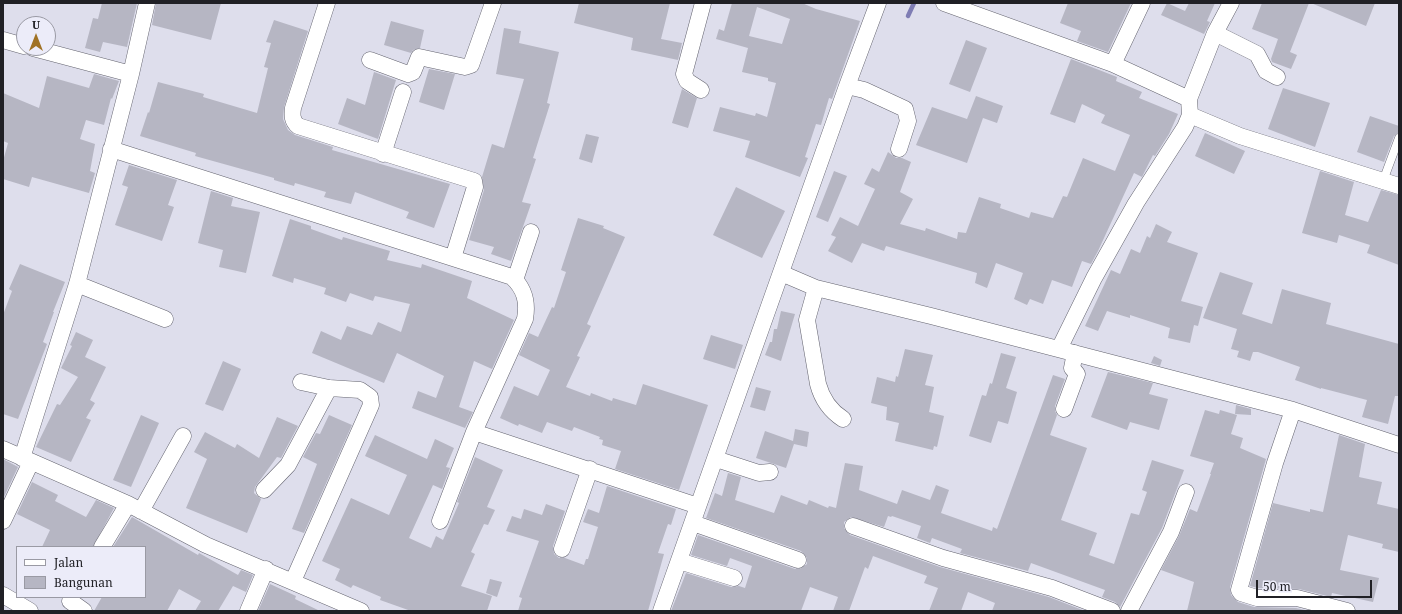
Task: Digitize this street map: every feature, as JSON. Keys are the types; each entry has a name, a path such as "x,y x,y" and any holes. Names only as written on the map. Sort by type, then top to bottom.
{"street":[{"path":"3,521 27,460 76,284 110,149 131,74 147,3"},
{"path":"327,3 293,108 293,119 298,126 383,154 474,181 475,187 453,258"},
{"path":"370,60 408,74 413,72 419,57 465,67 471,65 493,3"},
{"path":"701,90 687,81 684,74 703,3"},
{"path":"661,611 680,561 698,506 786,274 847,86 878,3"},
{"path":"944,3 1113,64 1189,99"},
{"path":"1113,64 1142,3"},
{"path":"1059,349 1094,278 1136,204 1179,138 1190,115 1189,99 1215,33 1231,3"},
{"path":"1215,33 1257,54 1266,71 1277,77"},
{"path":"3,40 16,44"},
{"path":"56,54 131,74"},
{"path":"847,86 864,90 905,109 908,121 899,149"},
{"path":"383,154 403,92"},
{"path":"1190,115 1240,136 1399,186"},
{"path":"110,149 512,277 515,280 523,290 526,300 525,319 474,432 440,522"},
{"path":"515,280 531,232"},
{"path":"786,274 813,286 1293,410 1399,445"},
{"path":"76,284 165,319"},
{"path":"813,286 808,320 818,384 821,394 829,409 843,419"},
{"path":"1064,409 1077,374 1072,368 1075,353"},
{"path":"293,581 370,410 370,397 360,390 329,388 301,382"},
{"path":"264,490 288,465 329,388"},
{"path":"1293,410 1275,463 1239,590 1241,593 1257,598 1297,598 1347,611"},
{"path":"474,432 590,469 698,506"},
{"path":"103,546 135,508 183,436"},
{"path":"3,449 135,508 206,545 293,581 339,607 361,611"},
{"path":"716,459 759,473 770,472"},
{"path":"562,549 590,469"},
{"path":"1129,611 1171,532 1186,492"},
{"path":"693,523 798,560"},
{"path":"853,526 943,558 1052,588 1112,611"},
{"path":"680,561 734,578"},
{"path":"248,611 266,569"},
{"path":"3,595 30,611"},
{"path":"69,603 84,611"}],"lane":[{"path":"1383,181 1399,138"}],"building":[{"path":"102,3 137,3 127,47 103,42 100,52 85,48 93,18 98,19"},
{"path":"156,3 221,3 211,40 152,25"},
{"path":"579,3 670,3 661,39 682,43 678,60 631,50 633,38 574,23"},
{"path":"732,3 802,3 816,9 860,21 832,99 829,98 821,125 816,124 805,157 808,158 800,177 745,157 750,141 713,131 720,107 755,116 756,113 767,117 776,83 768,81 768,78 742,72 748,48 716,39 719,29 724,31","holes":["757,7 790,19 782,44 749,36"]},
{"path":"1068,3 1131,3 1108,52 1077,41 1081,31 1060,23"},
{"path":"1167,3 1185,11 1189,3 1215,3 1207,21 1210,22 1204,34 1161,15"},
{"path":"1262,3 1309,3 1290,52 1297,55 1291,69 1272,62 1271,59 1278,39 1252,29"},
{"path":"1311,3 1375,3 1366,26"},
{"path":"274,20 308,31 284,107 283,119 288,130 295,135 333,147 332,150 450,184 434,228 406,218 409,212 355,192 351,204 324,197 326,192 295,183 294,186 274,180 274,178 195,156 196,153 140,136 148,112 149,113 158,82 204,94 203,97 257,113 268,68 264,67 271,43 266,42"},
{"path":"391,21 424,30 420,48 413,50 411,53 384,45"},
{"path":"504,28 521,31 519,43 559,52 547,103 550,104 533,158 536,159 522,202 531,204 511,261 491,254 494,247 469,240 484,190 482,177 492,144 504,148 524,79 496,74"},
{"path":"966,40 987,48 970,92 949,84"},
{"path":"1071,59 1117,77 1116,81 1142,92 1139,98 1178,114 1169,134 1155,156 1153,155 1142,177 1134,173 1091,264 1082,261 1072,287 1052,280 1043,304 1030,299 1027,305 1014,299 1023,273 996,263 987,288 975,283 977,273 886,246 884,251 862,243 852,263 828,251 836,237 831,235 840,217 858,226 875,189 864,184 872,168 879,172 888,152 896,158 902,158 911,162 900,192 913,199 900,224 925,231 926,228 957,239 958,232 966,233 979,197 1001,204 1000,208 1029,218 1031,212 1053,218 1063,196 1067,197 1083,158 1115,171 1130,135 1101,123 1105,115 1082,104 1075,123 1050,114"},
{"path":"429,69 455,74 444,110 419,102"},
{"path":"374,72 396,80 378,139 338,124 347,98 365,105"},
{"path":"94,74 119,81 112,99 111,98 104,125 86,120 80,139 95,144 90,171 95,173 89,193 32,177 29,187 3,179 3,161 8,143 3,141 3,93 39,108 47,76 89,88"},
{"path":"1283,88 1330,103 1315,147 1268,129"},
{"path":"682,89 697,98 688,128 672,123"},
{"path":"976,96 1003,106 997,123 983,118 967,163 916,145 932,107 967,119"},
{"path":"1370,116 1399,126 1399,133 1394,136 1384,162 1357,152"},
{"path":"1205,133 1245,151 1234,174 1195,156"},
{"path":"586,134 599,137 592,163 579,159"},
{"path":"129,165 177,180 168,205 174,207 162,241 115,225 128,187 122,185"},
{"path":"834,171 847,176 828,222 816,217"},
{"path":"1320,171 1354,182 1345,215 1368,222 1381,190 1399,195 1399,265 1367,253 1370,245 1339,235 1337,243 1302,233"},
{"path":"736,187 785,211 762,258 713,235"},
{"path":"211,191 233,198 231,206 260,212 246,273 219,267 223,250 198,243"},
{"path":"578,218 604,226 603,228 625,237 587,324 591,326 577,356 580,357 566,387 590,396 591,393 612,401 613,398 636,405 643,384 708,405 679,490 615,469 621,451 602,445 603,440 599,439 600,437 574,427 572,431 547,422 542,433 519,424 518,426 500,418 514,386 538,396 550,370 519,355 529,333 538,337 552,307 554,308 566,272 561,270"},
{"path":"290,219 311,226 311,229 342,240 343,237 390,251 387,260 421,268 422,264 472,281 467,298 514,320 492,369 474,361 459,407 473,412 465,428 412,408 418,391 436,398 444,376 397,353 384,383 312,353 321,331 341,340 347,326 372,335 378,322 401,332 410,304 375,296 373,301 350,293 346,302 324,294 326,288 294,278 293,283 272,276"},
{"path":"1156,224 1172,232 1167,242 1198,253 1181,301 1203,307 1198,326 1194,325 1190,343 1168,338 1170,328 1130,315 1130,318 1107,311 1098,331 1085,326 1111,270 1120,274 1131,249 1140,253 1147,236 1150,238"},
{"path":"20,264 65,282 43,342 47,344 18,419 3,414 3,315 12,291 9,289"},
{"path":"1220,272 1253,283 1242,314 1272,324 1282,289 1331,303 1326,324 1399,344 1399,396 1395,396 1388,424 1362,417 1367,400 1321,389 1295,380 1300,367 1258,352 1253,352 1250,361 1237,357 1239,351 1231,349 1237,329 1203,318"},
{"path":"781,311 795,314 781,361 765,355 770,342 772,342 774,329 777,329"},
{"path":"76,332 93,340 85,357 106,367 90,400 95,403 86,418 91,420 71,462 36,447 57,404 60,405 78,377 61,368 72,346 70,345"},
{"path":"711,335 743,345 735,369 703,359"},
{"path":"905,349 933,355 925,385 934,387 929,412 944,416 937,447 934,446 933,450 895,441 899,423 886,420 887,407 871,403 877,377 895,382 896,376 898,377"},
{"path":"1001,353 1016,357 1006,388 1017,392 1008,424 998,421 991,443 969,436 982,395 986,396 990,383 992,384"},
{"path":"1154,356 1162,360 1160,366 1151,363"},
{"path":"223,361 241,369 223,411 205,404"},
{"path":"1108,372 1153,383 1149,394 1168,399 1159,430 1130,422 1127,430 1091,417"},
{"path":"1053,375 1065,379 1055,406 1057,415 1050,435 1087,448 1061,520 1097,533 1089,555 1114,564 1131,513 1139,515 1147,492 1142,490 1152,460 1184,470 1162,528 1120,607 1115,602 1102,597 1105,590 1031,563 1028,571 960,553 962,549 932,538 930,543 917,538 921,526 888,516 884,527 851,517 844,522 844,528 850,535 940,567 1049,597 1085,611 992,611 995,603 968,592 961,611 929,611 938,588 924,583 927,576 873,556 868,569 865,567 849,611 833,611 838,597 810,587 801,611 671,611 686,573 731,587 739,586 745,588 752,566 730,558 727,566 691,555 698,535 795,569 800,569 807,564 807,558 801,551 706,518 715,493 722,496 728,473 741,477 735,500 774,513 781,495 807,505 809,500 828,508 829,506 836,508 845,463 863,466 859,490 897,504 902,490 930,500 936,485 949,490 941,513 992,531 993,527 997,529"},
{"path":"756,387 771,391 765,411 750,407"},
{"path":"1236,405 1251,409 1251,415 1235,414"},
{"path":"1205,410 1219,414 1220,410 1237,415 1231,434 1243,438 1240,448 1266,459 1230,587 1231,595 1238,602 1254,607 1296,608 1309,611 1187,611 1194,582 1161,570 1179,536 1190,509 1197,512 1211,474 1214,463 1190,456"},
{"path":"141,415 159,423 131,487 113,480"},
{"path":"329,415 352,425 304,533 292,529 317,464 303,457 316,433 320,434"},
{"path":"277,417 298,426 281,458 277,457 255,487 254,493 261,499 247,533 186,508 207,459 194,452 205,432 235,448 237,444 259,458"},
{"path":"795,429 809,432 807,447 794,444 786,468 756,458 765,431 793,441"},
{"path":"375,435 427,459 435,439 454,448 446,467 450,468 442,489 433,485 409,538 431,548 436,536 443,540 459,503 457,502 475,457 503,470 487,507 495,510 488,525 484,524 471,552 475,554 461,586 492,596 487,611 411,611 380,600 381,597 353,585 351,588 335,580 340,569 322,561 351,498 389,515 407,475 365,456"},
{"path":"1339,435 1365,444 1359,477 1382,482 1377,504 1399,509 1399,552 1382,548 1383,544 1348,535 1340,570 1379,578 1373,602 1332,593 1331,597 1299,589 1258,588 1250,586 1273,503 1310,512 1310,509 1323,512"},
{"path":"3,459 18,467 3,499"},
{"path":"32,482 58,495 55,501 86,517 96,500 114,508 94,546 42,546 50,530 17,514"},
{"path":"607,486 676,509 671,525 668,524 658,553 664,554 648,611 518,611 522,598 519,597 539,541 506,531 512,516 521,519 524,509 542,515 546,504 565,511 553,546 554,554 559,558 565,558 584,565 586,559 588,559 598,527 583,522 588,509 599,513"},
{"path":"132,517 198,555 199,553 238,575 241,570 253,575 246,592 233,586 218,611 195,611 201,601 179,589 167,611 94,611 101,598 146,598 146,546 114,546"},
{"path":"490,579 502,582 497,597 486,593"},
{"path":"270,584 296,596 295,599 320,611 258,611"}],"waterway":[{"path":"908,16 914,3"}]}
